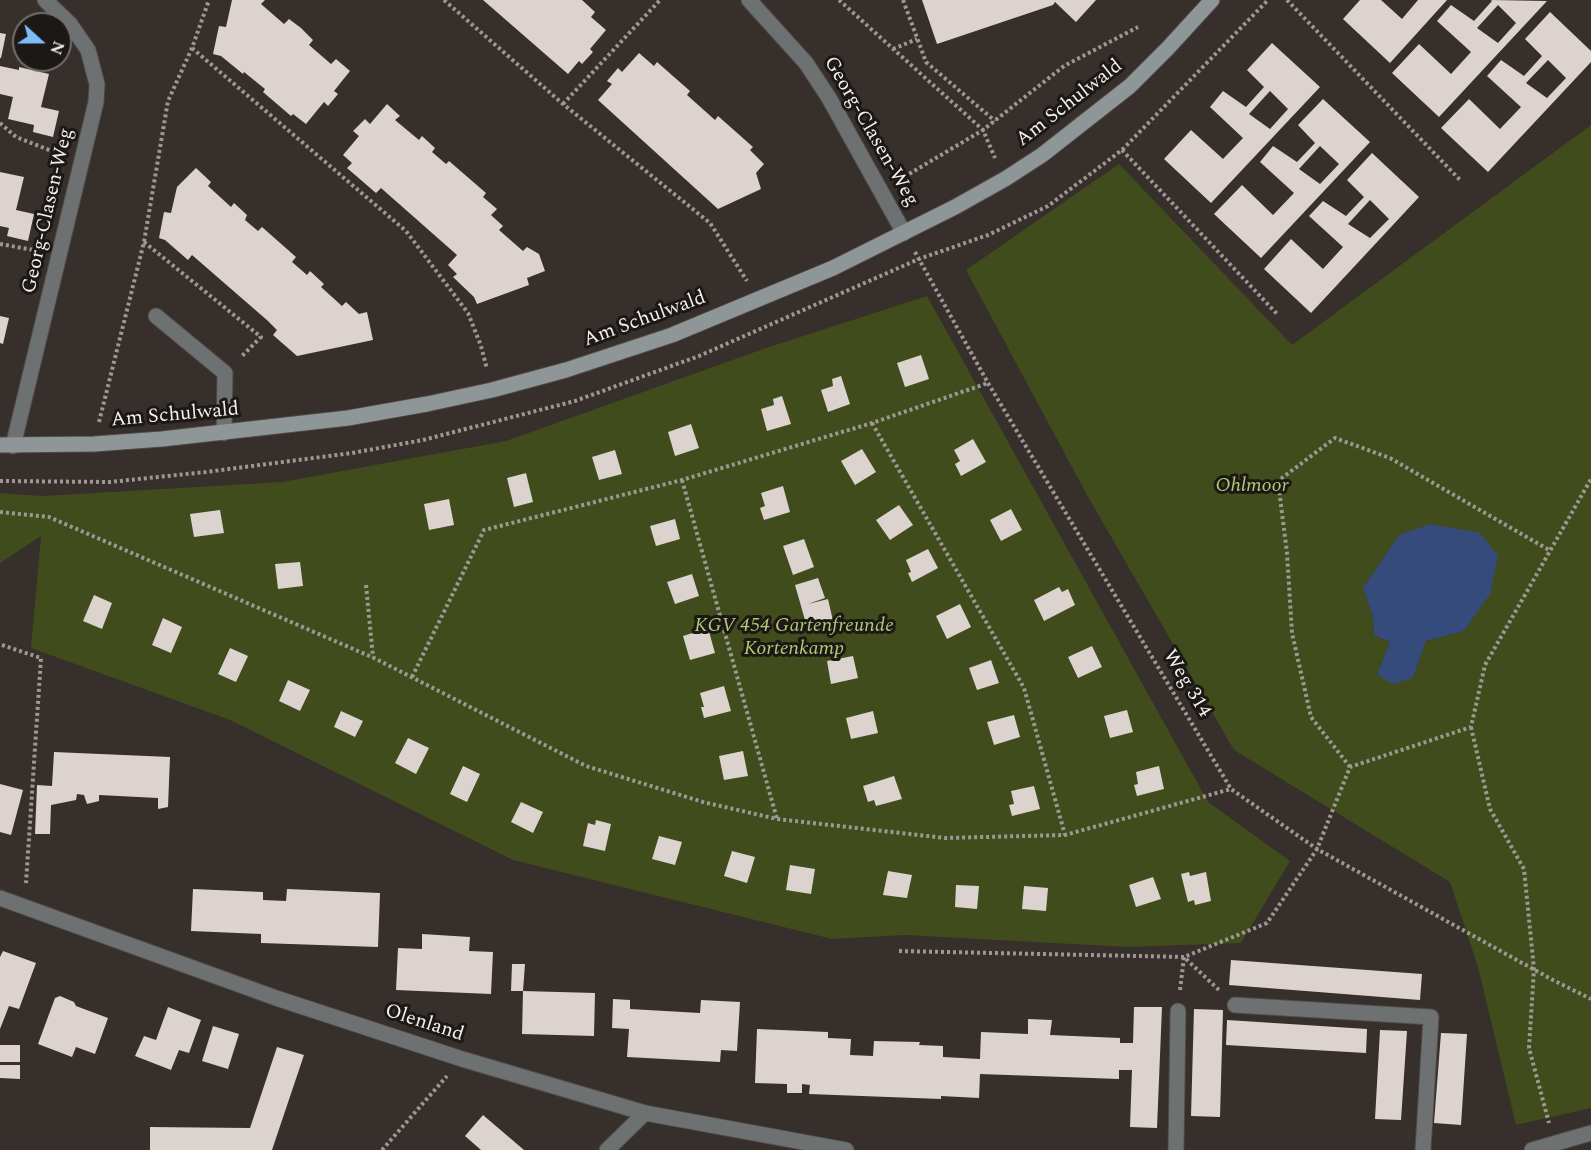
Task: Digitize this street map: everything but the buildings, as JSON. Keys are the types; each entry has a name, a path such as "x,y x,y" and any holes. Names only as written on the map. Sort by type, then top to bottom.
{"street":[{"name":"Georg-Clasen-Weg","path":"7,446 60,255 96,102 97,84 88,50 79,34 45,0"},
{"name":"Georg-Clasen-Weg","path":"750,0 806,63 829,98 904,233"},
{"name":"Am Schulwald","path":"7,446 94,444 224,433 348,418 492,390 620,353 759,300 833,268 904,233 1005,178 1042,155 1130,86 1212,0"},
{"path":"156,316 225,374 224,433"},
{"name":"Olenland","path":"0,898 276,998 462,1059 645,1113 846,1150"},
{"path":"1235,1005 1431,1017 1423,1150"},
{"path":"1176,1150 1178,1011"},
{"path":"607,1150 645,1113"},
{"path":"1532,1150 1591,1133"}],"path":[{"path":"94,444 144,242 168,101 192,48 209,0"},
{"path":"444,0 563,104 710,223 759,300"},
{"path":"563,104 660,0"},
{"path":"839,0 983,130 1005,178"},
{"path":"903,0 926,62 995,121"},
{"path":"1287,0 1461,182"},
{"path":"880,191 983,130 1064,66 1138,27"},
{"path":"893,49 917,39"},
{"path":"192,48 406,231 468,313 481,346"},
{"path":"0,123 16,138 83,163"},
{"path":"1122,150 1278,315"},
{"name":"Weg 314","path":"904,233 988,383 1231,789 1317,849 1591,999"},
{"path":"144,242 261,337 225,374"},
{"path":"0,244 60,255"},
{"path":"412,677 484,530 682,480 872,423 988,383"},
{"path":"872,423 1024,688 1065,834"},
{"path":"1350,767 1311,717 1293,633 1287,554 1278,482 1335,438 1390,458 1549,550"},
{"path":"1555,1145 1529,1048 1534,969 1524,869 1490,809 1471,727 1485,665 1591,479"},
{"path":"682,480 777,819"},
{"path":"0,512 49,517 374,658 586,766 703,802 777,819 945,838 1065,834 1231,789"},
{"path":"366,585 374,658"},
{"path":"2,645 41,658 25,907"},
{"path":"899,951 1184,957 1267,923 1317,849 1350,767 1471,727"},
{"path":"1184,957 1235,1005"},
{"path":"1178,1011 1184,957"},
{"path":"382,1150 462,1059"}],"green space":[{"name":"Ohlmoor","path":"1591,125 1591,1108 1516,1125 1478,967 1450,882 1234,750 1087,495 966,270 1119,164 1292,345","holes":["1363,588 1464,631 1426,641 1413,678 1377,675 1390,642 1374,635 1373,617"]},
{"name":"KGV 454 Gartenfreunde Kortenkamp","path":"927,296 1208,802 1290,861 1241,943 1127,947 906,935 832,939 513,860 230,720 31,648 41,536 0,563 0,493 43,496 282,482 506,441 766,348"}],"water":[{"path":"1430,524 1480,533 1498,556 1490,594 1464,631 1426,641 1413,678 1393,684 1377,675 1390,642 1374,635 1373,617 1363,588 1399,535"}]}
